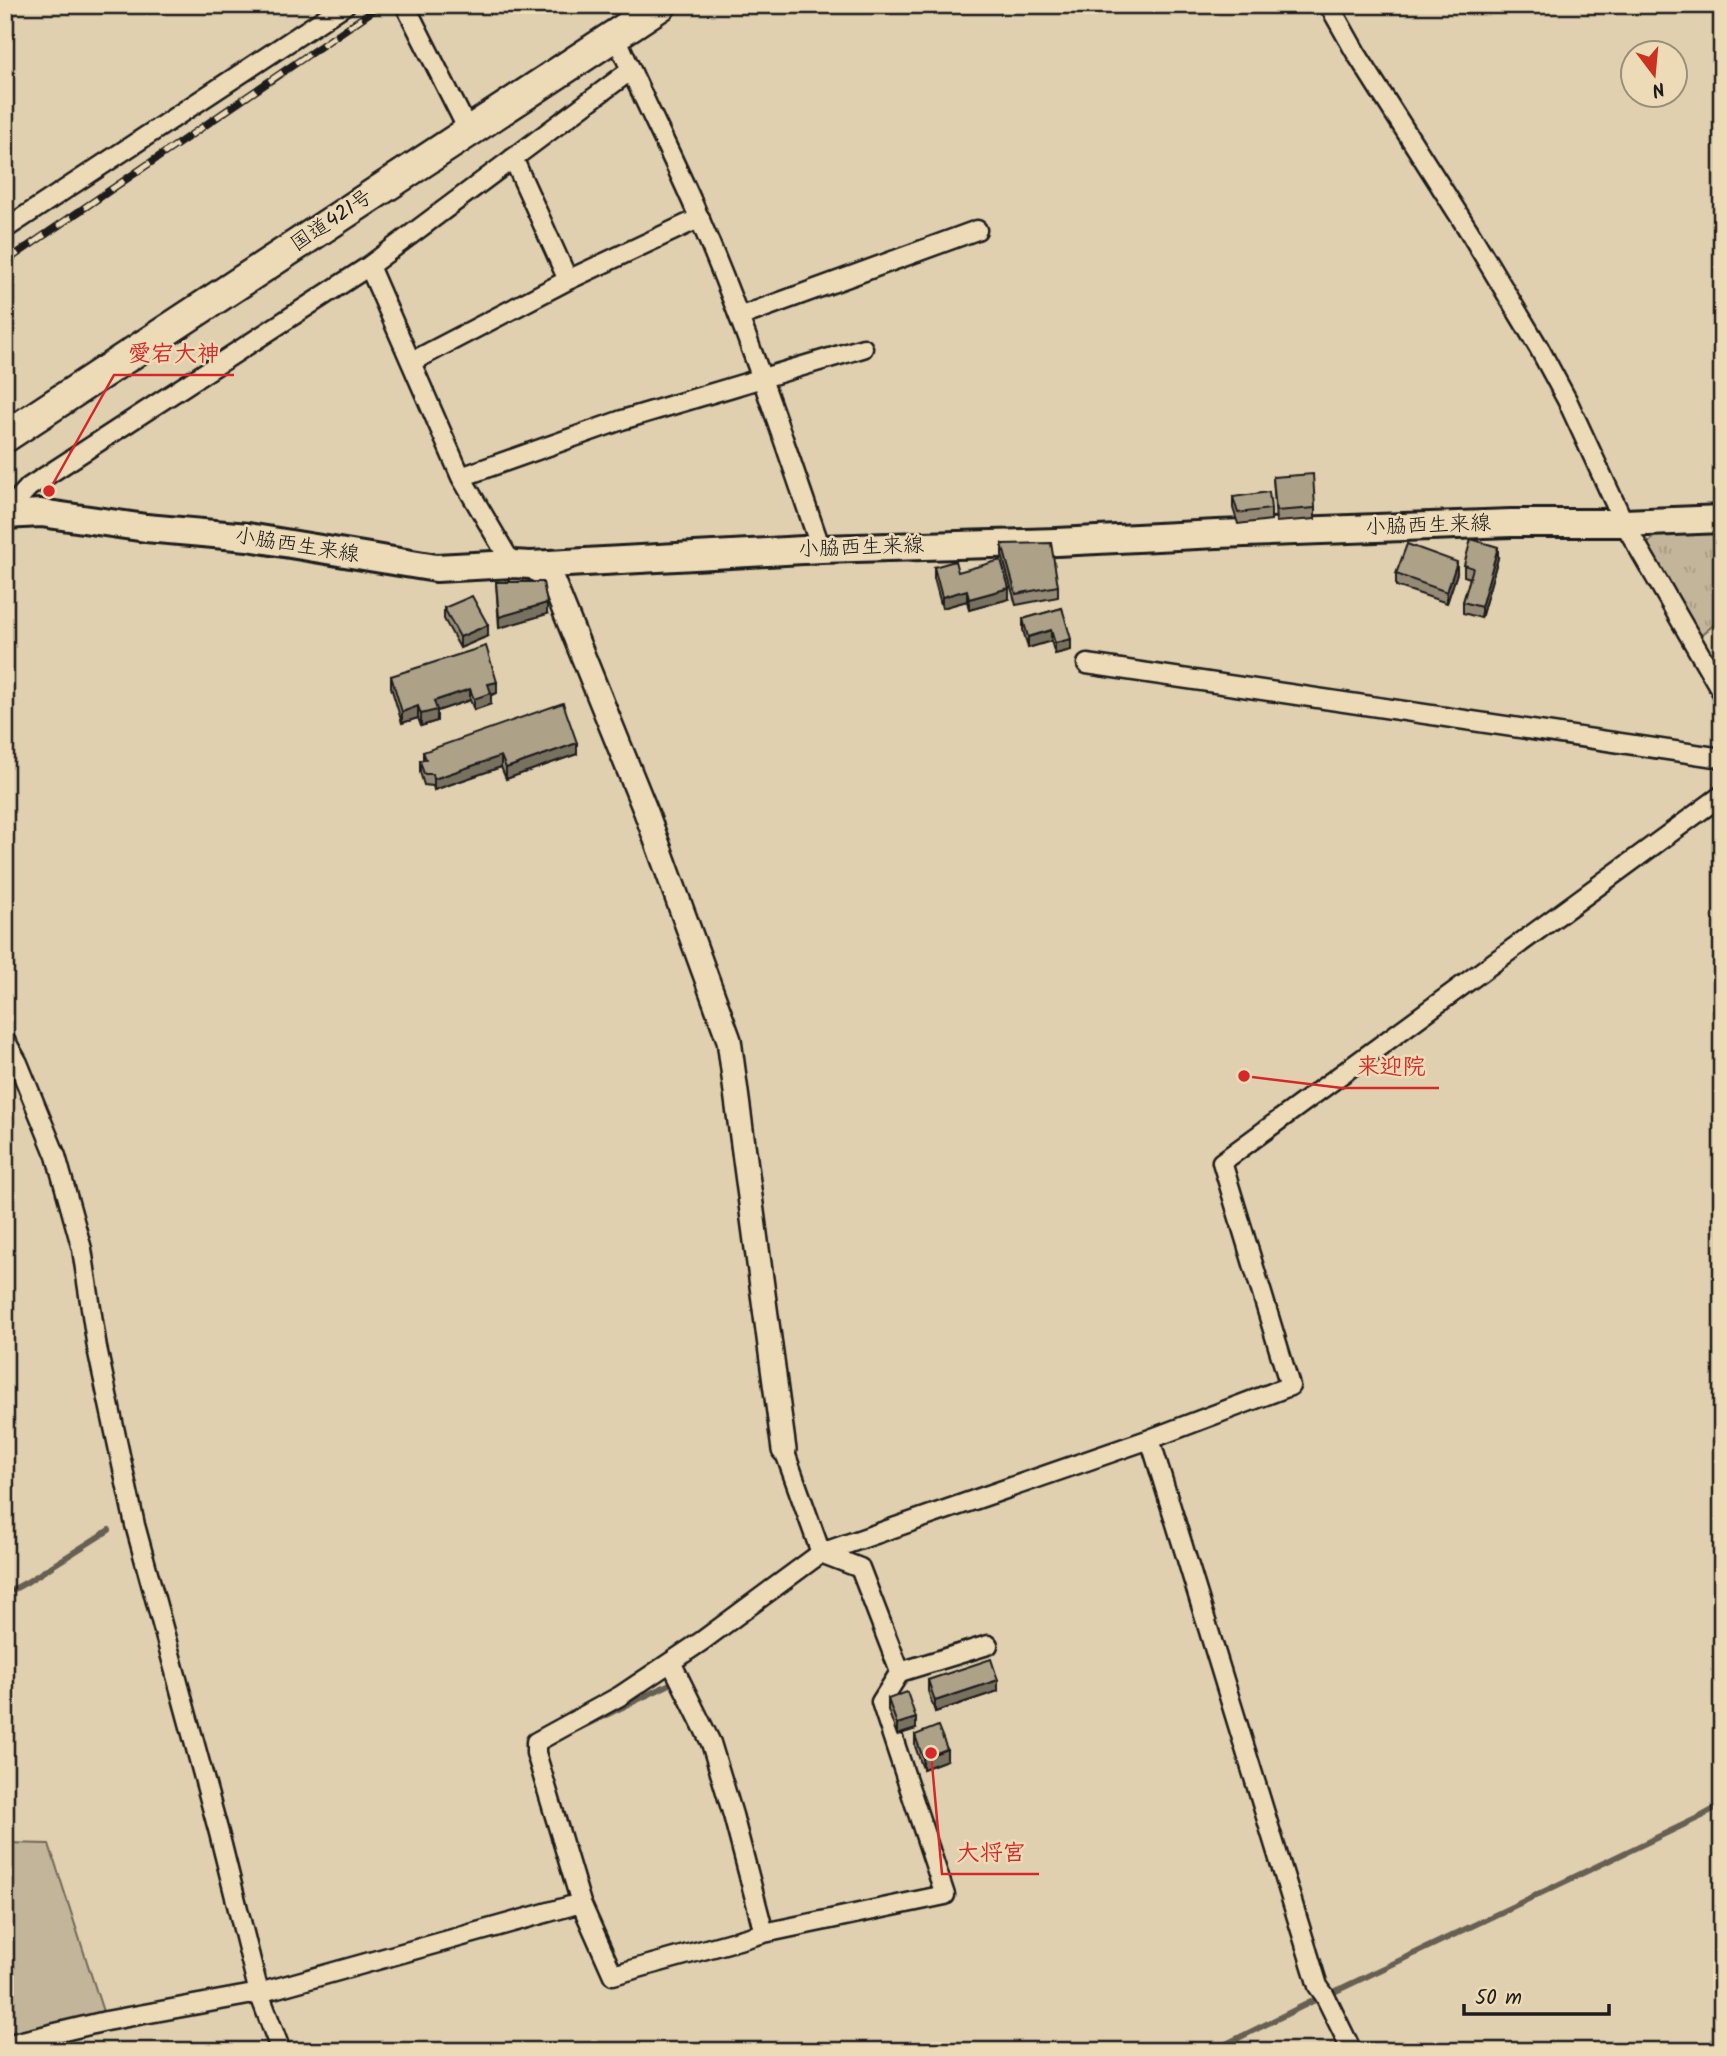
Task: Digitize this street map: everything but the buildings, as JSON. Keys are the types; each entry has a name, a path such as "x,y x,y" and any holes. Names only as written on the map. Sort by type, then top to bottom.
{"highway":[{"name":"国道421号","path":"5,438 660,5"}],"main road":[{"name":"小脇西生来線","path":"5,514 41,513 146,528 248,537 436,568 821,549 1511,523 1623,523 1722,519"}],"street":[{"path":"5,229 345,5"},
{"path":"405,5 468,130"},
{"path":"1329,5 1539,348 1567,400 1623,523 1722,692"},
{"path":"616,36 700,218 763,379 821,549"},
{"path":"5,514 29,487 369,266 631,70"},
{"path":"513,158 568,280"},
{"path":"411,362 568,280 700,218"},
{"path":"739,317 977,230"},
{"path":"369,266 461,477 522,564 553,582 646,812 729,1040 784,1450 821,1553 860,1568 900,1672"},
{"path":"461,477 622,421 863,348"},
{"path":"1087,664 1722,758"},
{"path":"988,1645 900,1672 881,1702 945,1895 764,1933 613,1975 581,1903 536,1753 536,1742 620,1696 702,1641 821,1553 1150,1439 1290,1386 1222,1163 1722,795"},
{"path":"5,1040 18,1063 56,1156 82,1249 97,1348 135,1525 260,1993 281,2051"},
{"path":"1150,1439 1318,1986 1352,2051"},
{"path":"671,1661 710,1743 733,1815 764,1933"},
{"path":"5,2045 106,2021 260,1993 581,1903"}],"green space":[{"path":"1722,527 1722,618 1699,637 1644,549 1659,530"},
{"path":"5,1843 49,1844 106,2021 5,2045"}],"waterway":[{"path":"5,1594 109,1530"},
{"path":"577,1729 668,1685"},
{"path":"1336,1991 1722,1805"},
{"path":"1212,2051 1319,1998 1320,2001"}],"railway":[{"path":"5,262 381,5"}],"place":[{"name":"愛宕大神","path":"49,491"},
{"name":"来迎院","path":"1244,1076"},
{"name":"大将宮","path":"931,1753"}]}
